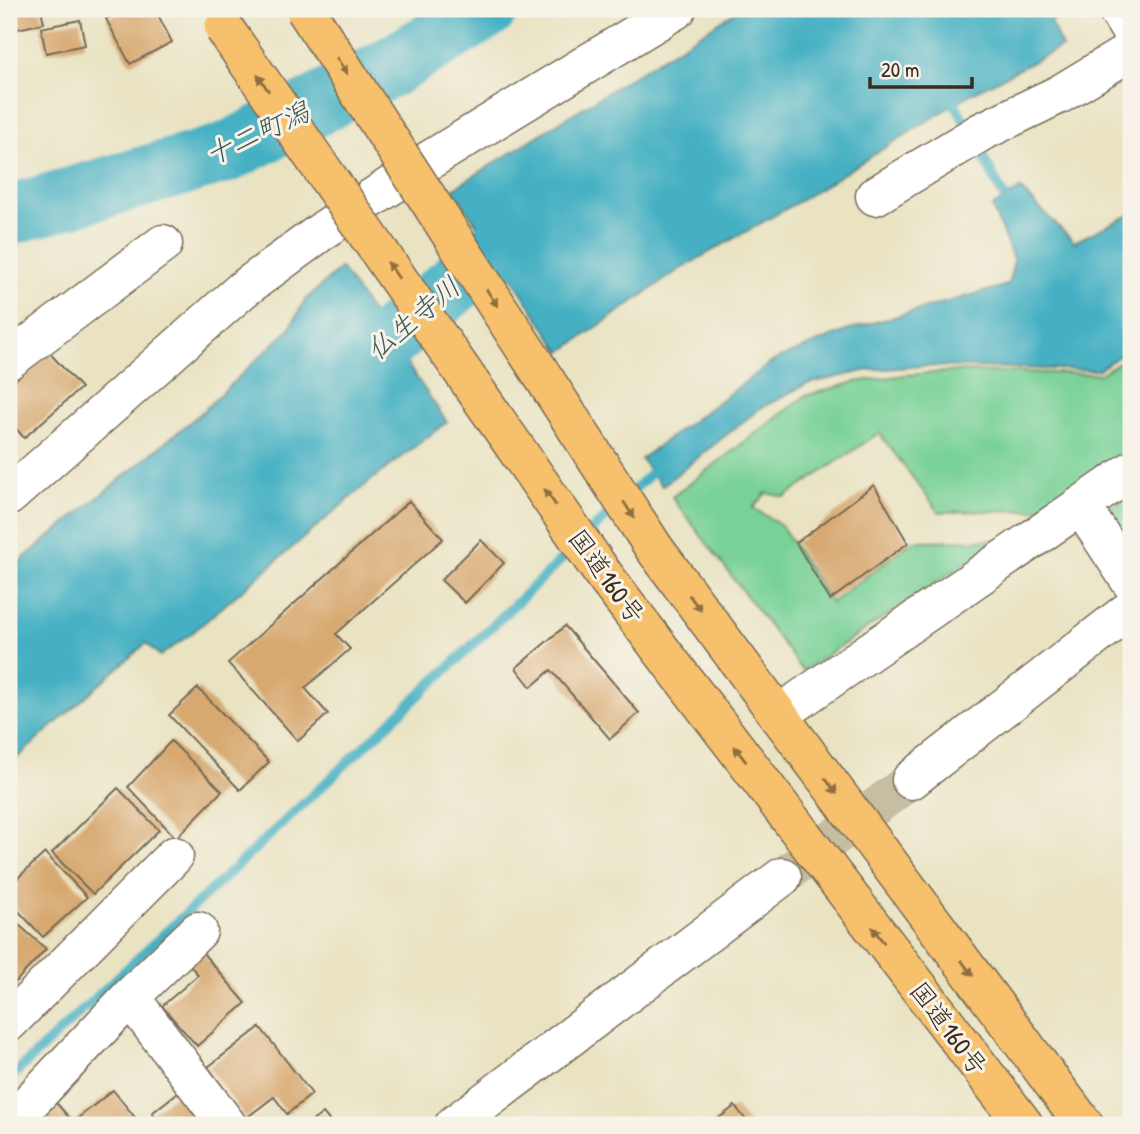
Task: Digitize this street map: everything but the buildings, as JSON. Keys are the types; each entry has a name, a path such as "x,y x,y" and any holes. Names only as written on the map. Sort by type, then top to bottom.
{"highway":[{"name":"国道160号","path":"305,9 654,548 1084,1125"},
{"name":"国道160号","path":"220,18 603,574 1024,1125"}],"street":[{"path":"9,496 242,290 315,236 433,158 677,9"},
{"path":"1117,9 1131,32"},
{"path":"875,196 981,132 1060,94 1131,51"},
{"path":"9,360 163,244"},
{"path":"778,715 1131,471"},
{"path":"1081,506 1131,582"},
{"path":"911,780 1131,610"},
{"path":"9,1022 174,856"},
{"path":"454,1125 782,877"},
{"path":"9,1124 198,930"},
{"path":"130,997 227,1125"}],"green space":[{"path":"1131,355 1131,446 1037,510 939,512 879,433 785,497 766,493 753,508 781,525 831,603 913,541 1000,540 803,671 672,497 805,396 856,382 905,375 960,371 1100,374"},
{"path":"1131,493 1131,553 1101,514"}],"water":[{"path":"740,9 1069,9 1050,22 1062,47 974,92 798,202 680,269 561,352 453,189"},
{"path":"1020,189 1074,242 1131,214 1131,348 1098,370 925,366 869,370 806,384 759,409 662,486 641,459 775,360 851,329 1008,285 1014,261 992,207"},
{"path":"341,268 447,422 370,481 192,633 160,656 146,643 9,765 9,570 201,413 290,328 305,300"}],"waterway":[{"name":"十二町潟","path":"9,215 226,153 387,69 487,9"},
{"path":"950,94 1011,210"},
{"name":"仏生寺川","path":"325,394 557,197"},
{"path":"9,1079 460,657 661,464"}],"tunnel":[{"path":"782,877 911,780"}]}
